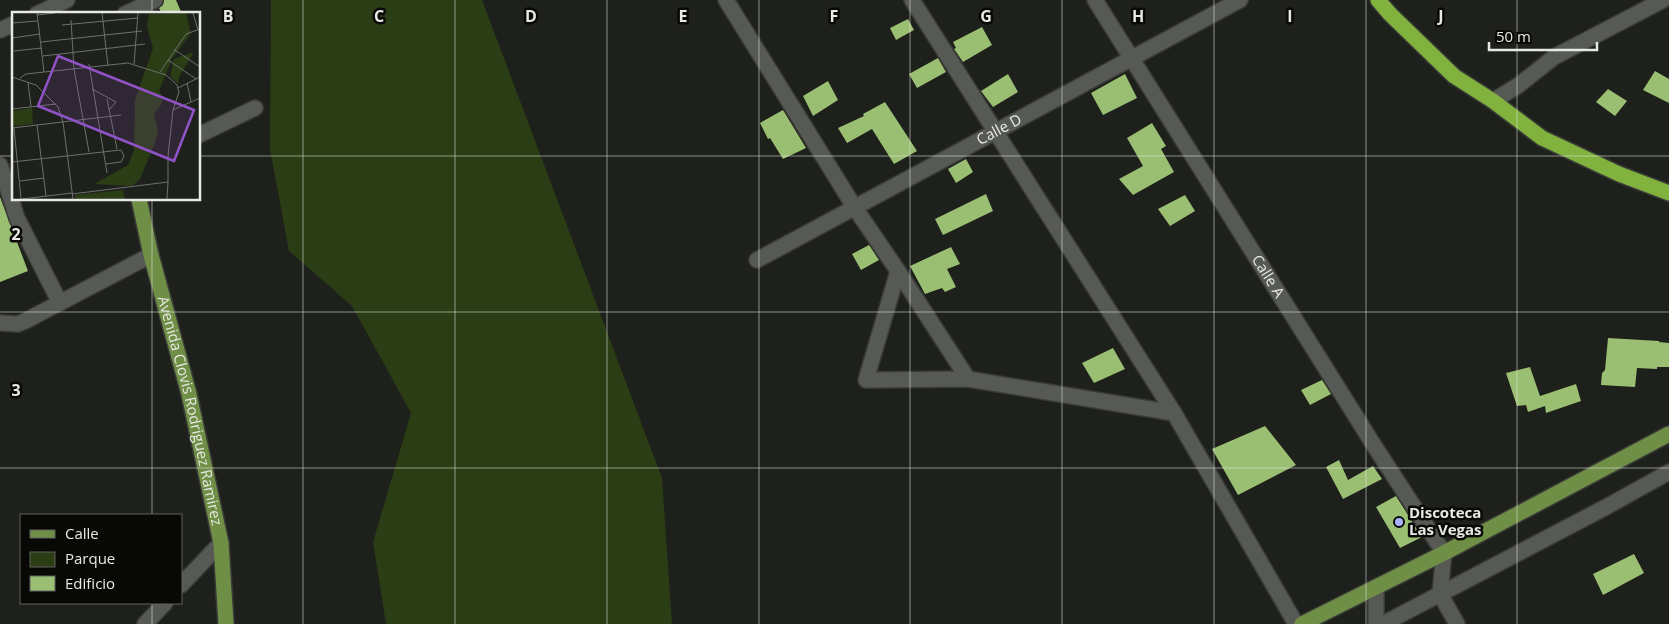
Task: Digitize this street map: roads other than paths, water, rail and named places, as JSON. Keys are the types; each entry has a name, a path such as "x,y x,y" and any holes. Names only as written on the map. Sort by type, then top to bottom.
{"highway":[{"path":"1378,0 1454,76 1493,101 1542,138 1619,174 1669,193"}],"main road":[{"name":"Avenida Clovis Rodriguez Ramirez","path":"138,200 150,255 189,394 221,543 226,624"},
{"path":"1302,624 1444,553 1669,434"}],"street":[{"path":"41,12 67,0 71,12"},
{"path":"129,12 154,0"},
{"path":"726,0 856,208 968,379"},
{"path":"912,0 1174,413 1296,624"},
{"name":"Calle A","path":"1095,0 1375,447 1444,553"},
{"name":"Calle D","path":"757,260 1240,0"},
{"path":"1493,101 1519,85 1554,57 1663,0"},
{"path":"0,30 12,25"},
{"path":"200,136 255,108"},
{"path":"0,165 17,218 60,303"},
{"path":"0,323 18,324 150,255"},
{"path":"898,271 866,380 968,379 1174,413"},
{"path":"1383,624 1669,472"},
{"path":"182,584 221,543"},
{"path":"1444,553 1440,594 1456,624"},
{"path":"1376,587 1376,624"},
{"path":"145,624 164,604"}],"place":[{"name":"Discoteca Las Vegas","path":"1399,522"}]}
